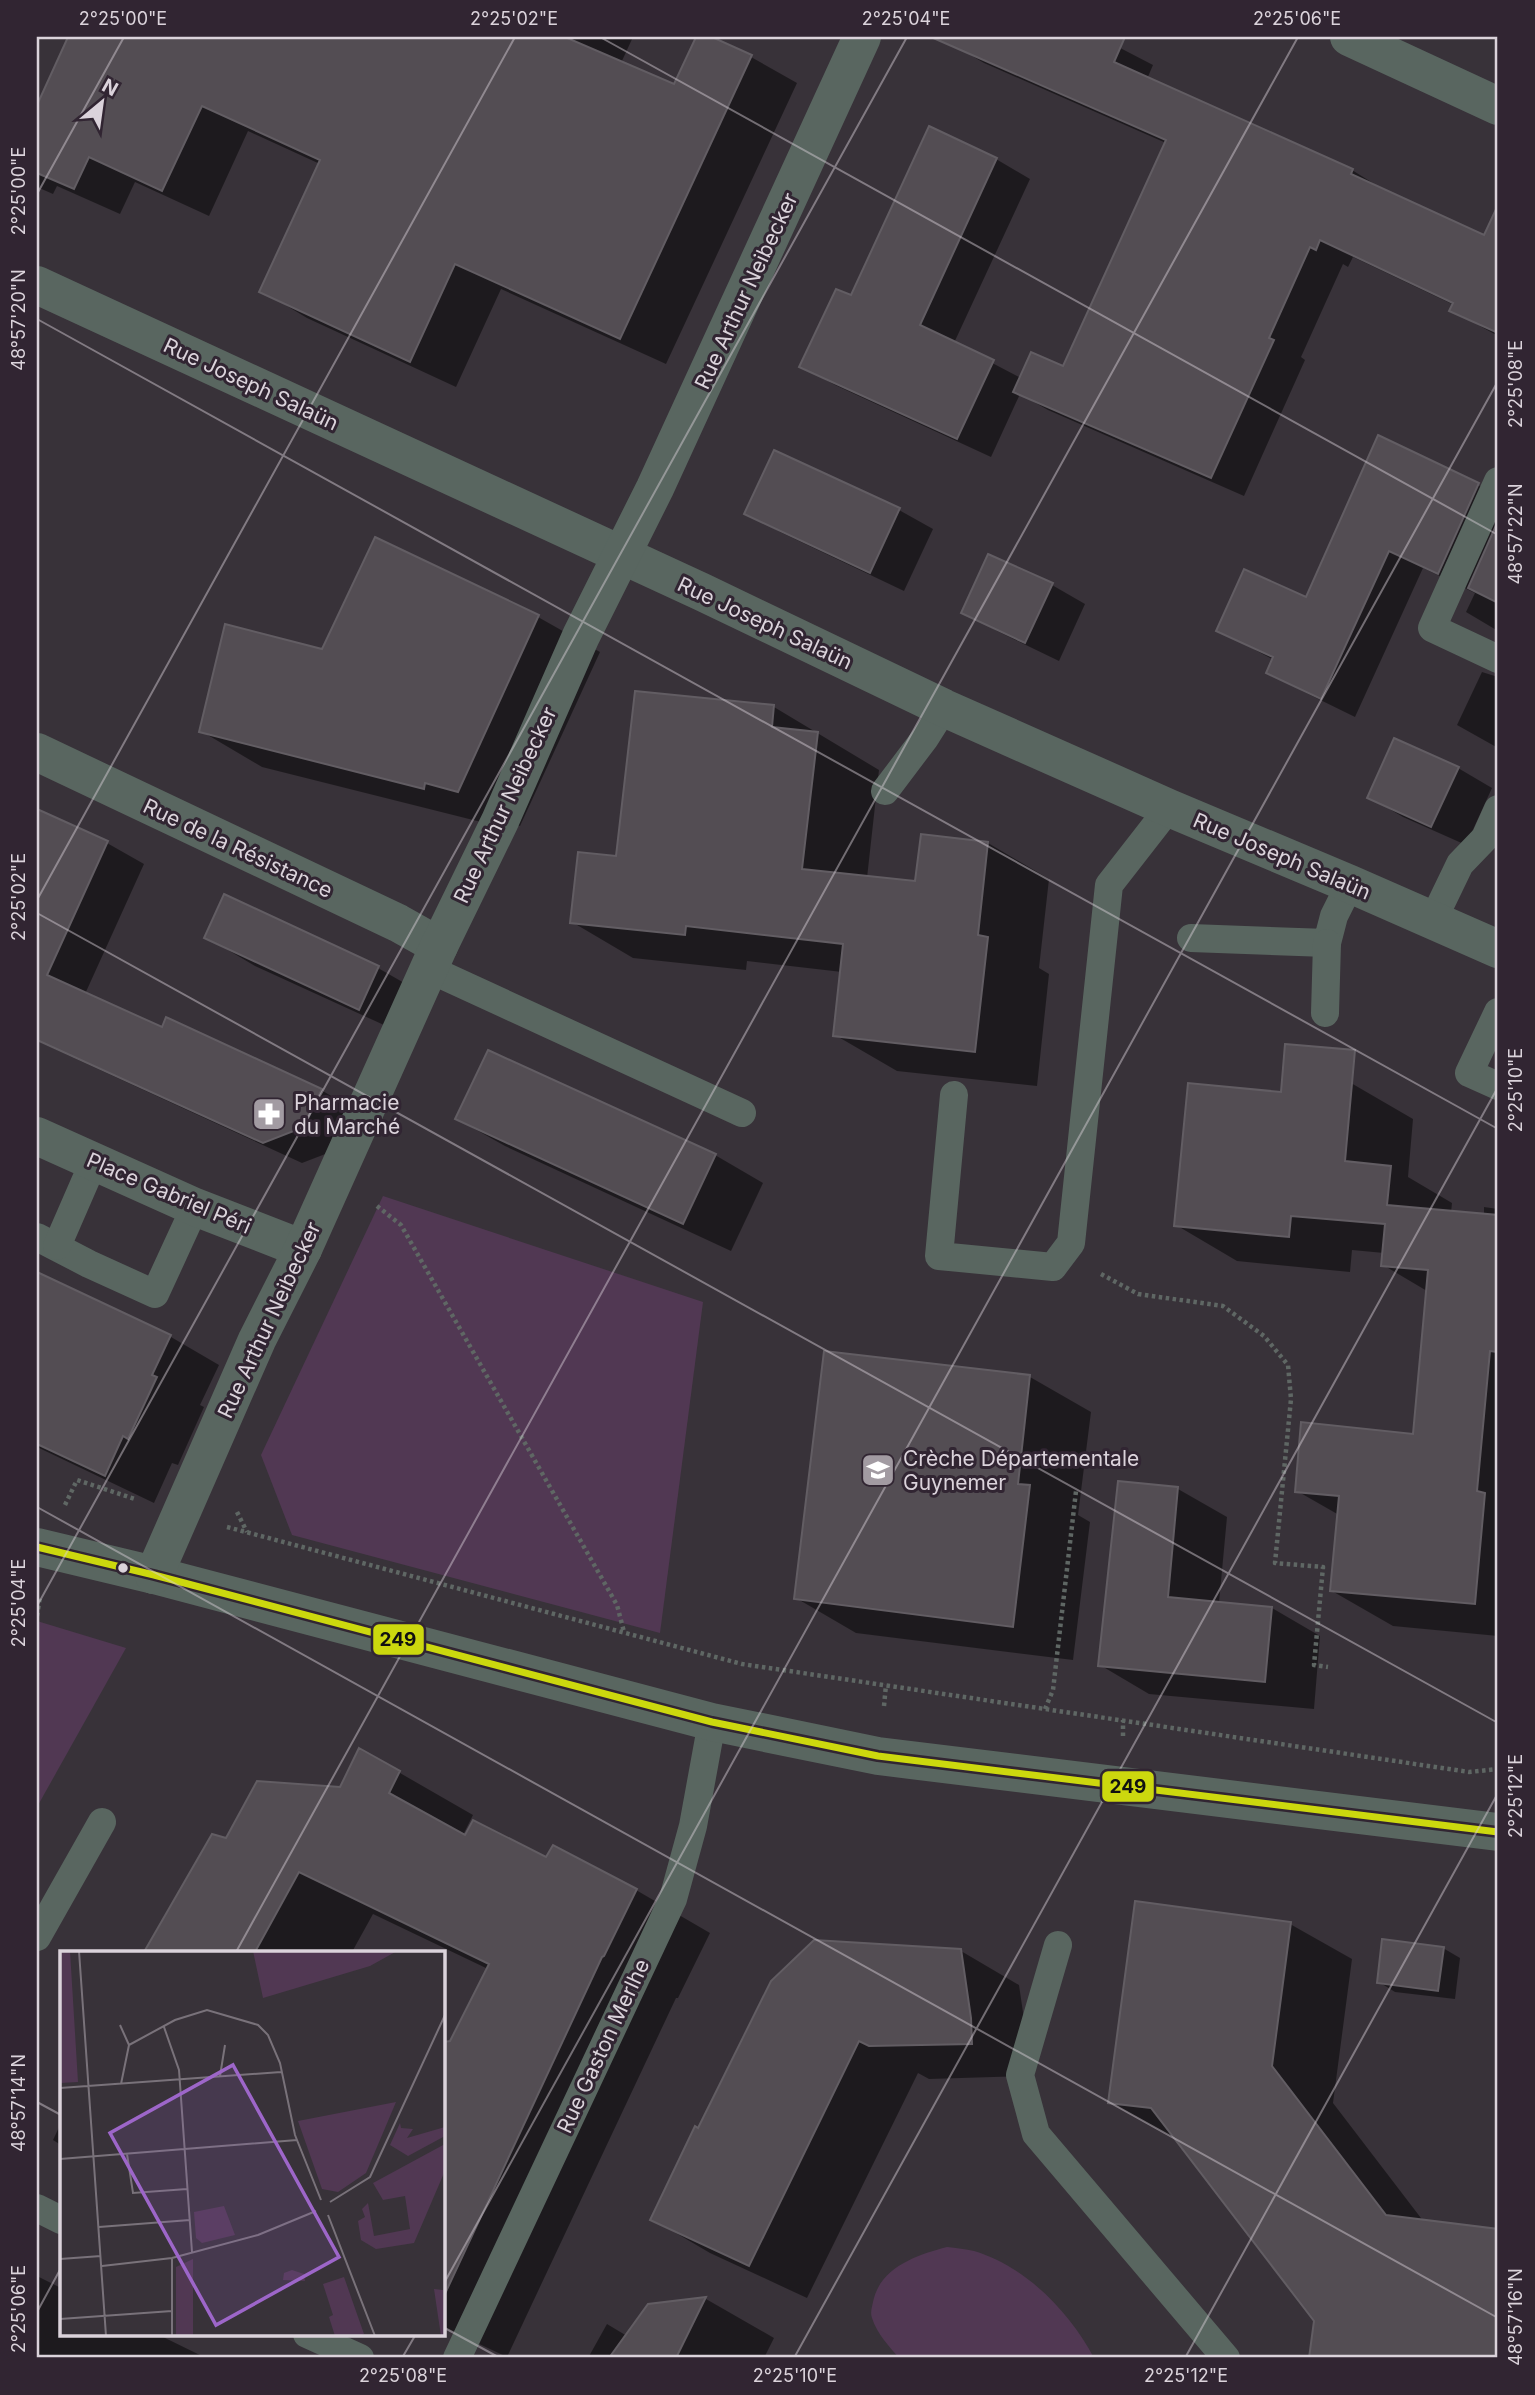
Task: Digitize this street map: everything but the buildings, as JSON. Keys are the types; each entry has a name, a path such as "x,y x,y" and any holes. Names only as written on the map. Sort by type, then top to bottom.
{"street":[{"name":"Rue Arthur Neibecker","path":"153,1575 257,1340 303,1249 434,958 500,821 581,636 655,488 862,37"},
{"path":"1354,38 1498,106"},
{"name":"Rue Joseph Salaün","path":"40,296 622,555 944,708 1498,949"},
{"name":"Rue de la Résistance","path":"37,752 398,923 434,958"},
{"name":"Place Gabriel Péri","path":"37,1136 195,1208 303,1249"},
{"path":"41,1548 712,1722 878,1756 1498,1832"}],"lane":[{"path":"1498,481 1432,628 1498,659"},
{"path":"885,791 944,708"},
{"path":"954,1095 939,1256 1053,1267 1072,1243 1109,885 1169,808"},
{"path":"1433,920 1460,864 1485,838 1498,809"},
{"path":"1325,1013 1327,943 1334,916 1349,884"},
{"path":"1191,938 1327,943"},
{"path":"434,958 742,1113"},
{"path":"1498,1012 1469,1073 1498,1086"},
{"path":"93,1161 47,1241 89,1264 155,1294 195,1208"},
{"name":"Rue Gaston Merlhe","path":"457,2358 673,1899 693,1826 712,1722"},
{"path":"37,1937 102,1822"},
{"path":"1058,1945 1020,2075 1036,2134 1226,2358"},
{"path":"37,2208 60,2220"},
{"path":"311,2336 360,2358"}],"path":[{"path":"374,1204 401,1225 617,1605 624,1632"},
{"path":"1063,1254 1138,1294 1223,1307 1264,1336 1288,1365 1291,1399 1275,1563 1323,1567 1314,1665 1328,1667"},
{"path":"37,1616 41,1548 77,1480 181,1514 742,1664 1469,1772 1498,1769"},
{"path":"1045,1709 1053,1690 1076,1491"}],"shaded area":[{"path":"383,1196 703,1302 660,1633 292,1535 261,1455"},
{"path":"37,1621 126,1648 37,1807"},
{"path":"947,2247 974,2251 993,2258 1028,2279 1059,2308 1094,2358 899,2358 880,2335 872,2318 877,2290 883,2280 901,2264"}],"transit line":[{"name":"249","path":"37,1547 154,1575 712,1722 878,1756 1498,1832"}],"place":[{"name":"Pharmacie du Marché","path":"269,1114"},
{"name":"Crèche Départementale Guynemer","path":"878,1470"}]}
